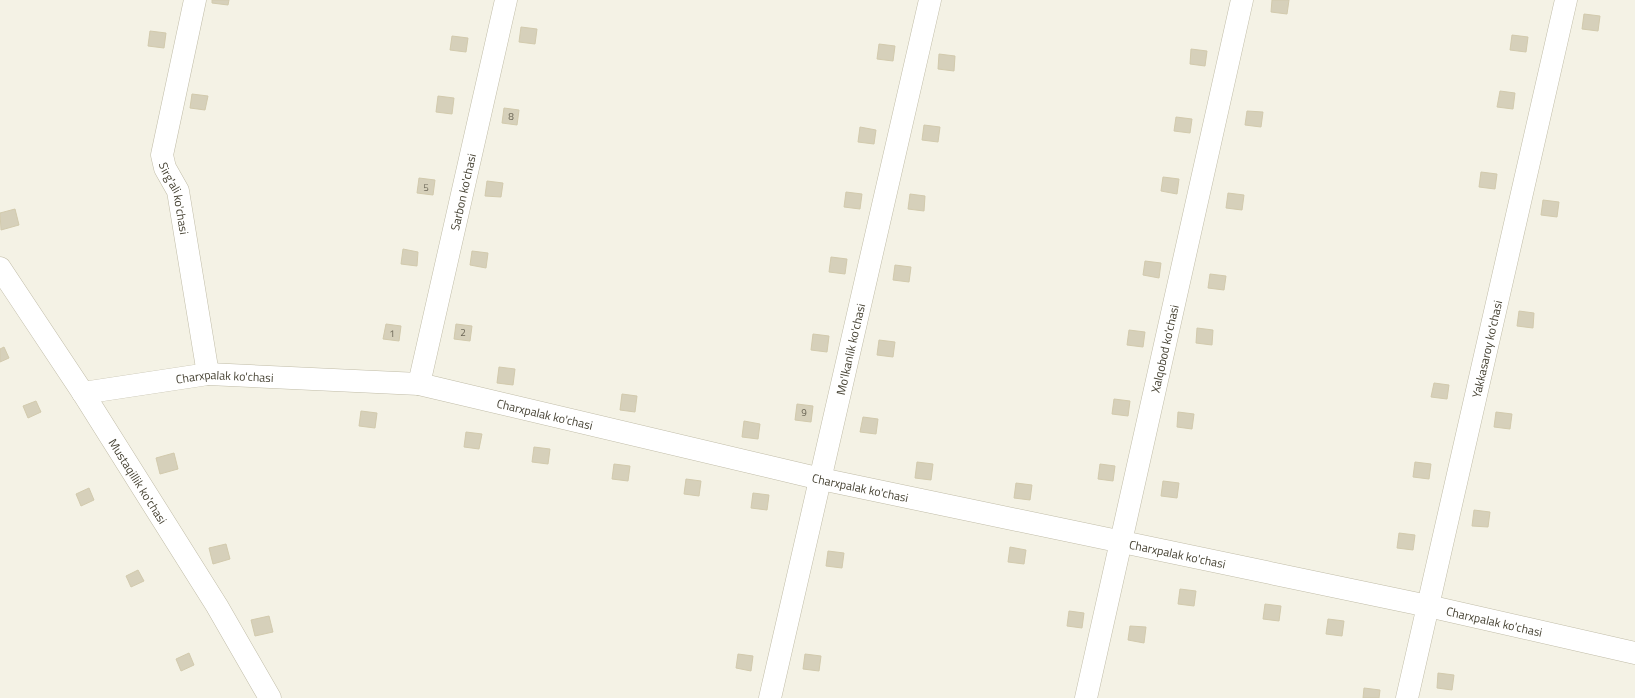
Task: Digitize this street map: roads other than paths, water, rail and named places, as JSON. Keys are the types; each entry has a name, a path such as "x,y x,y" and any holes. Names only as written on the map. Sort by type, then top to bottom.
{"street":[{"name":"Sirg'ali ko'chasi","path":"195,0 162,155 165,168 178,191 208,374"},
{"name":"Sarbon ko'chasi","path":"419,384 506,0"},
{"name":"Mo'lkanlik ko'chasi","path":"770,698 930,0"},
{"name":"Xalqobod ko'chasi","path":"1086,698 1242,0"},
{"name":"Yakkasaroy ko'chasi","path":"1407,698 1566,0"},
{"name":"Mustaqillik ko'chasi","path":"0,268 82,393 217,606 270,698"},
{"name":"Charxpalak ko'chasi","path":"82,393 208,374 419,384 821,479 1120,543 1428,606 1635,653"}]}
